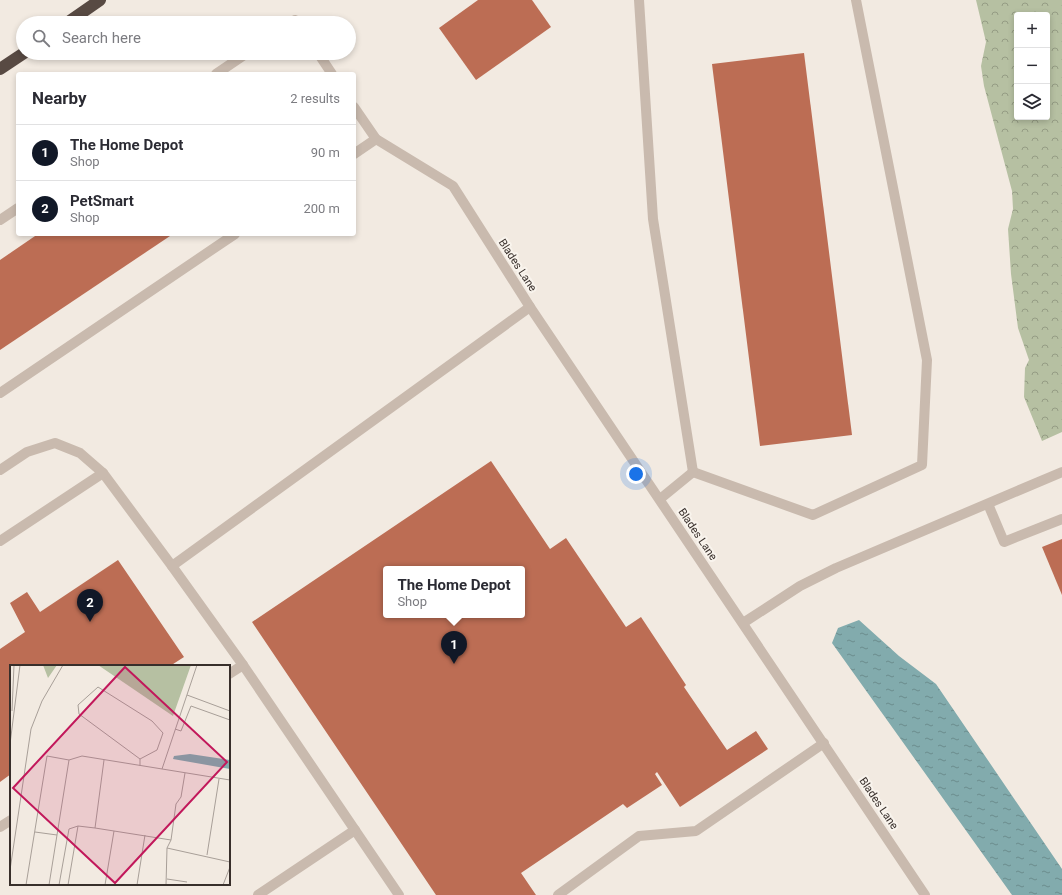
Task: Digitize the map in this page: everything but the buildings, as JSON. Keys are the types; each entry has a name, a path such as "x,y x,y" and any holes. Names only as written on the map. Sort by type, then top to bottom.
{"highway":[{"path":"77,16 100,0"},
{"path":"0,69 16,58"}],"street":[{"path":"639,0 653,219 693,472"},
{"path":"693,472 813,515 922,465 927,360 856,0"},
{"path":"219,72 237,60"},
{"path":"323,60 331,72"},
{"path":"356,110 376,139 356,153"},
{"name":"Blades Lane","path":"376,139 453,186 530,307 926,895"},
{"path":"0,220 16,209"},
{"path":"0,393 233,236"},
{"path":"172,566 530,307"},
{"path":"0,470 27,452 55,443 80,453 104,472 243,665 400,895"},
{"path":"0,541 104,472"},
{"path":"660,499 693,472"},
{"path":"743,623 800,586 836,568 1062,472"},
{"path":"988,504 1004,542 1062,519"},
{"path":"230,673 243,665"},
{"path":"558,895 639,836 696,831 824,743"},
{"path":"0,827 10,821"},
{"path":"258,895 355,830"}],"green space":[{"path":"976,0 1062,0 1062,432 1042,441 1024,397 1025,368 1029,360 1018,328 1011,274 1008,229 1013,209 1012,191 984,86 981,66 986,42"}],"water":[{"path":"859,620 899,656 936,684 1062,869 1062,895 1012,895 832,643 838,628"}],"place":[{"name":"PetSmart","path":"90,622"},
{"name":"The Home Depot","path":"454,664"}]}
